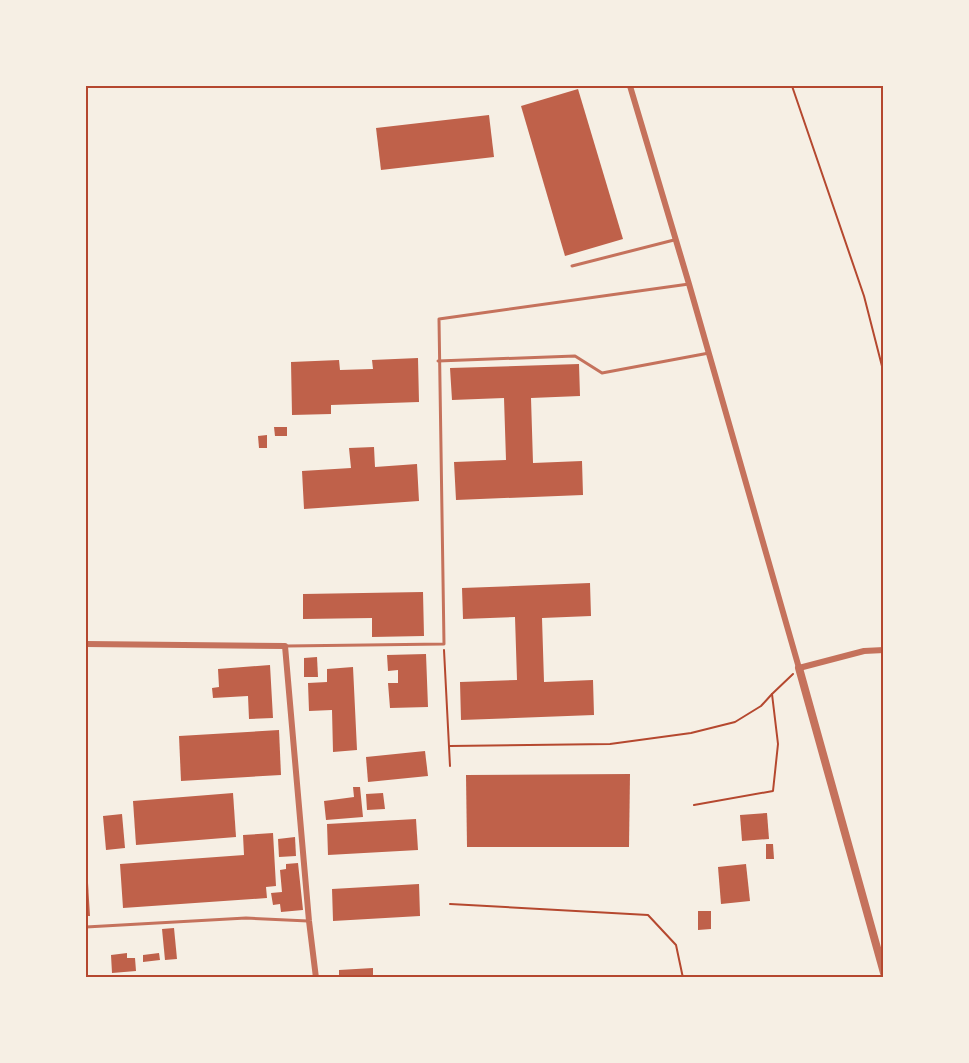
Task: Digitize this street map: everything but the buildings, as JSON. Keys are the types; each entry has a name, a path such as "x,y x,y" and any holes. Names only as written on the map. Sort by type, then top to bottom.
{"street":[{"path":"630,86 709,353 884,973"},
{"path":"86,644 285,646 316,978"},
{"path":"799,668 864,651 884,650"}],"lane":[{"path":"572,266 676,240"},
{"path":"285,646 444,644 439,319 689,284"},
{"path":"438,361 574,356 603,373 709,353"},
{"path":"86,927 246,918 309,921"}],"path":[{"path":"792,86 864,296 884,374"},
{"path":"444,644 450,766"},
{"path":"450,746 610,744 691,733 735,722 760,706 799,668"},
{"path":"694,805 773,792 778,744 772,694"},
{"path":"450,904 648,915 676,945 683,978"}]}
